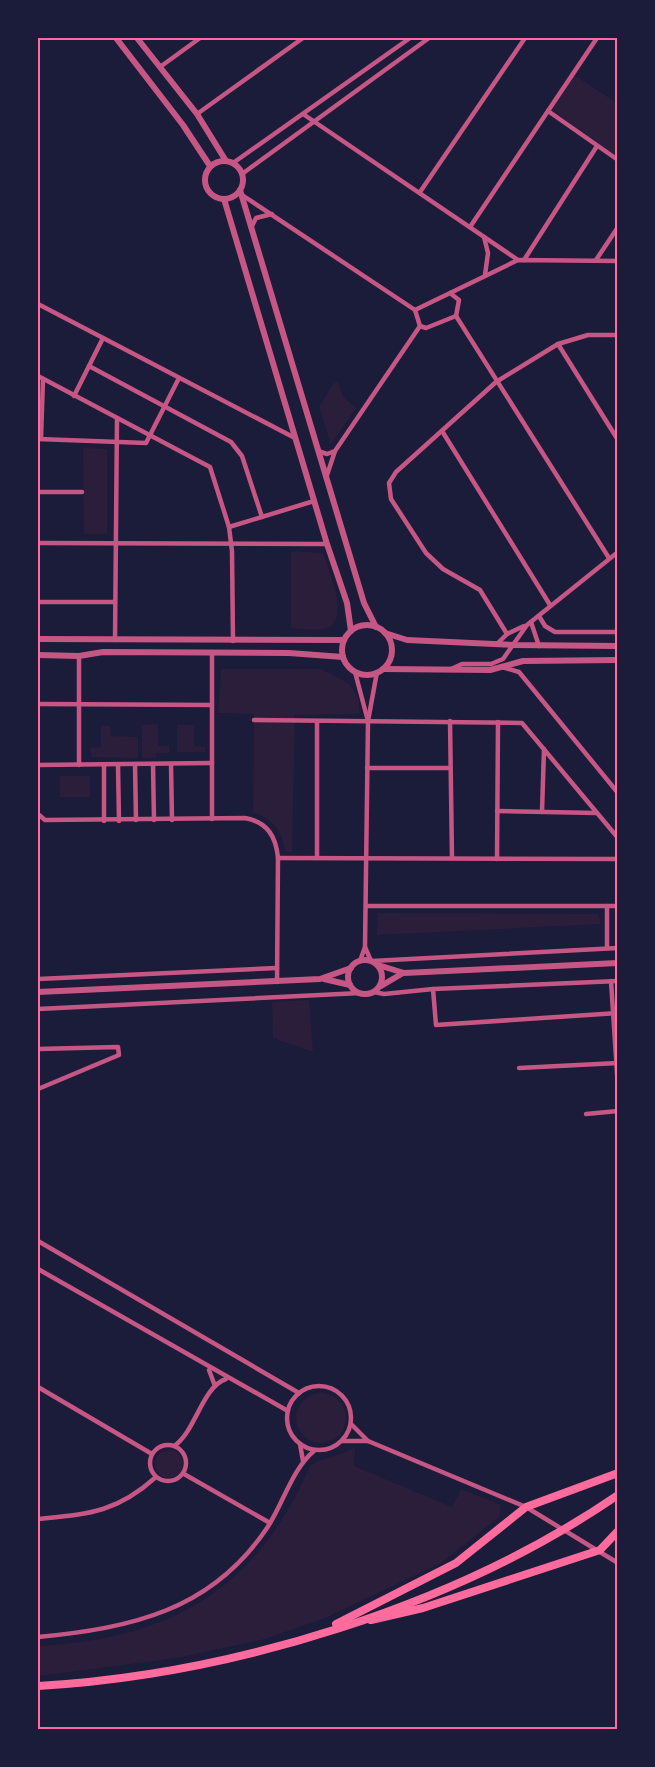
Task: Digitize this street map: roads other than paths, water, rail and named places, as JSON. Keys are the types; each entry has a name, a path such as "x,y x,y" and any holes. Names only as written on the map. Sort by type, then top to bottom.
{"main road":[{"path":"314,1635 456,1563 526,1507 618,1473"},
{"path":"38,1686 168,1671 237,1657 352,1623 411,1602 481,1571 530,1546 618,1495"},
{"path":"352,1623 423,1608 600,1550 618,1531"}],"street":[{"path":"116,38 183,125 210,166"},
{"path":"137,38 197,114 229,162 242,174"},
{"path":"160,67 200,38"},
{"path":"197,114 303,38"},
{"path":"210,166 229,162 303,114 410,38"},
{"path":"242,174 429,38"},
{"path":"420,192 525,38"},
{"path":"470,227 597,38"},
{"path":"548,111 618,160"},
{"path":"303,114 521,260"},
{"path":"521,260 597,146"},
{"path":"210,166 204,180 206,188 217,198 224,199 241,193"},
{"path":"242,174 241,193 251,228 364,603 376,627"},
{"path":"241,193 415,310 420,326"},
{"path":"224,199 327,544 349,608 351,631"},
{"path":"251,228 256,218 273,214"},
{"path":"596,260 618,227"},
{"path":"484,237 488,253 485,275"},
{"path":"415,310 521,260 618,261"},
{"path":"450,292 459,300 456,316 609,558"},
{"path":"38,304 296,438"},
{"path":"420,326 426,328 456,316"},
{"path":"326,478 335,451 420,326"},
{"path":"507,634 480,590 443,569 426,553 391,499 389,483 396,472 496,382 558,344 588,335 618,335"},
{"path":"75,396 103,338"},
{"path":"558,344 618,440"},
{"path":"89,366 231,442 242,456 262,517"},
{"path":"38,376 210,467 229,527 232,551 233,641"},
{"path":"43,379 39,439 146,443 179,378"},
{"path":"116,640 114,542 117,418"},
{"path":"442,431 550,605"},
{"path":"318,451 327,454 335,451"},
{"path":"38,492 82,492"},
{"path":"229,527 314,501"},
{"path":"38,543 327,544"},
{"path":"497,644 507,634 529,623 618,552"},
{"path":"38,602 115,602"},
{"path":"538,616 545,626 555,632 618,632"},
{"path":"451,669 462,664 491,664 503,658 529,623"},
{"path":"529,623 539,646"},
{"path":"368,721 355,672 343,657 344,640 351,631 363,625 376,627 385,633 407,640 539,646 618,646"},
{"path":"355,672 367,675 380,670 388,663 392,649 385,633"},
{"path":"38,639 344,640"},
{"path":"38,655 79,656 103,652 343,657"},
{"path":"212,653 212,819"},
{"path":"79,656 79,765"},
{"path":"380,670 490,670 523,661 618,660"},
{"path":"502,668 519,672 618,793"},
{"path":"320,979 351,968 360,961 365,947 368,721 380,670"},
{"path":"38,704 212,705"},
{"path":"254,720 522,723 618,838"},
{"path":"316,858 317,720"},
{"path":"450,722 452,858"},
{"path":"496,859 498,723"},
{"path":"542,812 544,749"},
{"path":"135,764 135,820"},
{"path":"153,764 154,820"},
{"path":"171,764 172,820"},
{"path":"38,765 212,764"},
{"path":"104,765 104,820"},
{"path":"118,765 119,821"},
{"path":"367,768 450,768"},
{"path":"497,811 597,813"},
{"path":"38,814 45,820 256,820 268,828 275,840 278,858 277,982"},
{"path":"278,858 618,859"},
{"path":"366,906 618,906"},
{"path":"607,906 608,948"},
{"path":"365,947 382,974 377,990"},
{"path":"360,961 618,948"},
{"path":"374,962 404,973 618,963"},
{"path":"38,979 277,968"},
{"path":"350,985 348,977 351,968"},
{"path":"38,1009 360,993 377,990 404,973"},
{"path":"38,992 320,979 350,985 360,993"},
{"path":"377,990 384,994 433,989 614,981 618,1088"},
{"path":"433,989 436,1025 615,1013"},
{"path":"38,1049 118,1047 119,1055 38,1089"},
{"path":"519,1068 617,1063"},
{"path":"586,1114 618,1112"},
{"path":"38,1241 299,1393"},
{"path":"38,1269 227,1379 288,1411"},
{"path":"208,1368 212,1373 215,1386"},
{"path":"174,1446 183,1439 215,1386 227,1379"},
{"path":"38,1637 128,1625 167,1611 201,1593 228,1573 256,1544 270,1523 303,1461 314,1451 333,1447 342,1441 351,1424 348,1404 335,1390 317,1386 299,1393 288,1411 288,1427 300,1444 303,1461"},
{"path":"38,1387 152,1454"},
{"path":"351,1424 368,1441 526,1507 618,1563"},
{"path":"182,1451 174,1446 162,1446 152,1454 150,1467 156,1478 161,1481 174,1481 184,1474 187,1462 182,1451 183,1439"},
{"path":"342,1441 368,1441"},
{"path":"300,1444 314,1451"},
{"path":"184,1474 270,1523"},
{"path":"38,1519 101,1512 142,1490 156,1478"}]}
